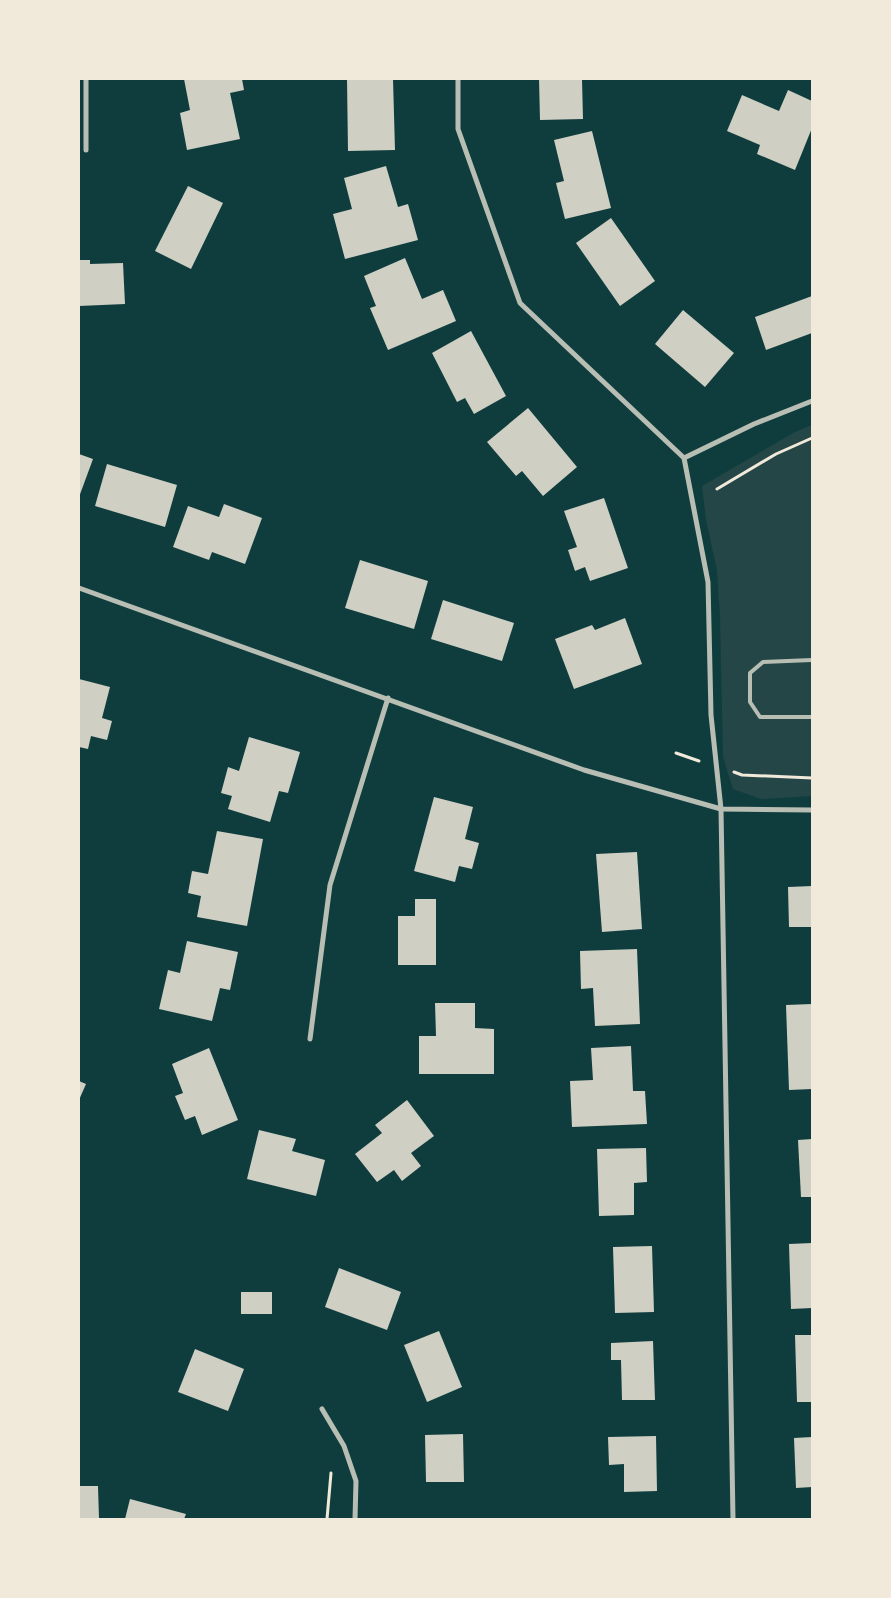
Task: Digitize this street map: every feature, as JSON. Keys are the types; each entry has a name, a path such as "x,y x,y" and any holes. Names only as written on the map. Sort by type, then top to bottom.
{"street":[{"path":"86,79 86,150"},
{"path":"458,79 458,129 520,303 684,458 708,582 711,715 721,809 733,1519"},
{"path":"684,458 754,424 812,401"},
{"path":"79,588 584,770 721,809 812,810"},
{"path":"310,1039 330,885 388,698"},
{"path":"322,1409 344,1446 356,1480 354,1519"}],"lane":[{"path":"812,660 763,662 750,673 750,702 760,717 812,717"}],"path":[{"path":"717,489 776,454 812,438"},
{"path":"676,754 742,775 812,778"},
{"path":"327,1519 332,1473"}],"shaded area":[{"path":"812,425 812,796 761,799 733,789 723,757 720,616 717,570 706,520 702,486 795,432"}],"building":[{"path":"184,79 242,79 244,90 230,93 240,139 187,150 180,113 190,110"},
{"path":"347,79 393,79 395,150 348,151"},
{"path":"539,79 582,79 583,119 540,120"},
{"path":"788,90 812,101 812,128 795,170 757,154 760,145 727,131 742,95 779,111"},
{"path":"592,131 611,208 565,219 556,183 564,181 554,140"},
{"path":"386,166 398,207 408,204 418,240 345,259 333,214 352,209 344,178"},
{"path":"188,186 223,203 191,269 155,251"},
{"path":"611,218 655,281 620,306 576,243"},
{"path":"405,258 422,299 443,290 456,321 388,350 370,308 376,306 364,276"},
{"path":"79,260 90,260 90,264 123,263 125,304 79,306"},
{"path":"812,296 812,333 766,350 755,317"},
{"path":"683,310 734,353 705,387 655,344"},
{"path":"471,331 506,396 474,414 465,398 457,402 432,353"},
{"path":"528,408 577,467 543,496 522,471 516,476 487,442"},
{"path":"79,454 93,459 79,497"},
{"path":"107,464 177,485 165,527 95,506"},
{"path":"604,498 628,568 590,581 585,567 575,571 568,550 577,547 564,511"},
{"path":"224,504 262,518 245,564 212,552 209,560 173,547 188,506 219,517"},
{"path":"360,560 428,581 414,629 345,608"},
{"path":"443,600 514,623 502,661 431,639"},
{"path":"625,618 642,664 574,689 555,639 592,625 595,630"},
{"path":"79,679 110,687 102,718 112,721 107,740 91,736 88,749 79,747"},
{"path":"249,737 300,752 288,793 279,791 270,822 228,809 232,796 221,793 228,767 239,771"},
{"path":"434,797 473,807 465,839 479,843 472,869 459,866 455,882 414,871"},
{"path":"217,831 263,839 247,926 197,917 201,896 188,893 192,871 208,874"},
{"path":"637,852 642,929 602,932 596,854"},
{"path":"812,886 812,927 789,927 788,887"},
{"path":"415,899 436,899 436,965 398,965 398,916 415,916"},
{"path":"187,941 238,952 230,990 220,988 212,1021 159,1009 168,970 180,973"},
{"path":"637,949 640,1024 595,1026 593,988 581,989 580,951"},
{"path":"435,1003 475,1003 475,1028 494,1029 494,1074 419,1074 419,1036 436,1036"},
{"path":"812,1004 812,1089 789,1090 786,1005"},
{"path":"631,1046 633,1091 645,1091 647,1124 572,1127 570,1081 593,1080 591,1048"},
{"path":"209,1048 238,1120 202,1135 195,1116 185,1120 175,1096 183,1093 172,1064"},
{"path":"79,1081 86,1084 79,1100"},
{"path":"407,1100 434,1136 411,1153 421,1166 402,1181 394,1170 377,1182 355,1154 382,1133 375,1125"},
{"path":"259,1130 296,1139 292,1151 325,1160 316,1196 247,1179"},
{"path":"812,1139 812,1197 801,1197 798,1140"},
{"path":"646,1148 647,1182 634,1183 634,1215 599,1216 597,1149"},
{"path":"812,1243 812,1308 791,1309 789,1244"},
{"path":"652,1246 654,1312 615,1313 613,1247"},
{"path":"339,1268 401,1292 387,1330 325,1307"},
{"path":"241,1292 272,1292 272,1314 241,1314"},
{"path":"439,1331 462,1387 427,1402 404,1345"},
{"path":"795,1335 812,1335 812,1402 797,1402"},
{"path":"653,1341 655,1400 622,1400 621,1360 611,1360 611,1343"},
{"path":"195,1349 244,1369 228,1411 178,1392"},
{"path":"463,1434 464,1482 426,1482 425,1435"},
{"path":"656,1436 657,1491 624,1492 624,1464 609,1465 608,1437"},
{"path":"812,1437 812,1487 796,1488 794,1438"},
{"path":"79,1486 98,1486 99,1519 79,1519"},
{"path":"130,1499 186,1514 184,1519 125,1519"}]}
